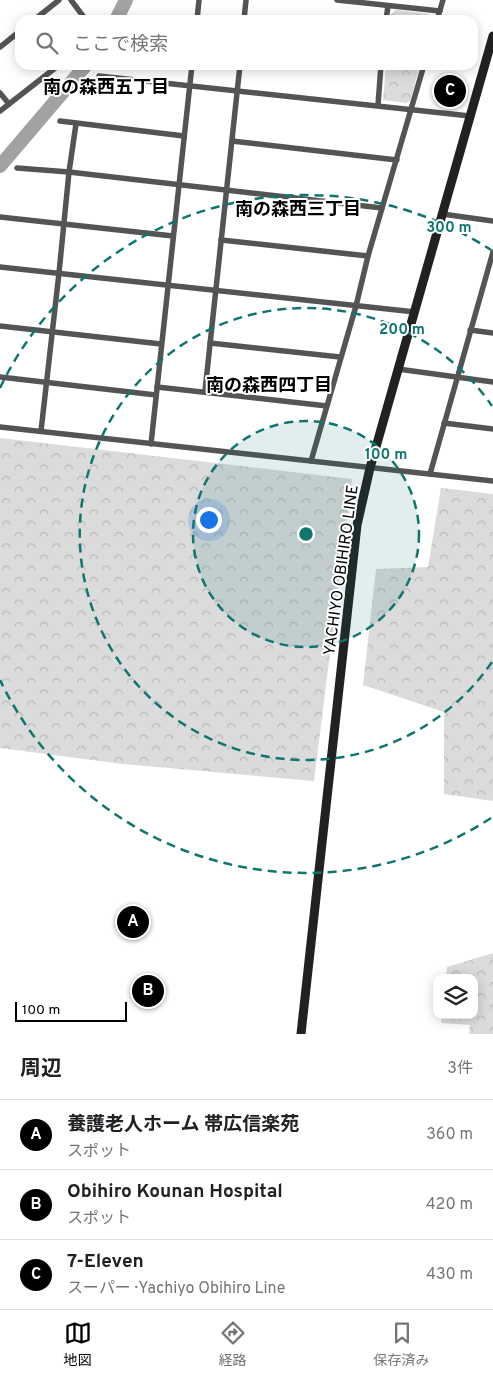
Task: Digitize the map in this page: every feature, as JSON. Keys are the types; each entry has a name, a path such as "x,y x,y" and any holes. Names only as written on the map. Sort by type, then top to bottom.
{"main road":[{"name":"YACHIYO OBIHIRO LINE","path":"301,1034 357,525 370,468 493,36"}],"street":[{"path":"40,15 59,0"},
{"path":"71,0 82,15"},
{"path":"198,15 200,0"},
{"path":"244,15 246,0"},
{"path":"336,0 440,11"},
{"path":"439,15 443,0"},
{"path":"387,15 388,6"},
{"path":"0,47 15,35"},
{"path":"0,111 53,70"},
{"path":"151,444 192,70"},
{"path":"205,391 239,70"},
{"path":"378,106 382,70"},
{"path":"311,461 423,70"},
{"path":"99,76 470,116"},
{"path":"0,93 9,104"},
{"path":"60,121 184,136"},
{"path":"42,431 69,172 76,124"},
{"path":"232,141 396,160"},
{"path":"17,168 69,172 382,208"},
{"path":"442,214 493,221"},
{"path":"0,217 173,236"},
{"path":"222,240 368,256"},
{"path":"430,474 493,252"},
{"path":"0,267 415,312"},
{"path":"0,326 161,344"},
{"path":"470,330 493,333"},
{"path":"210,343 340,357"},
{"path":"398,368 493,382"},
{"path":"0,377 156,394"},
{"path":"157,387 326,406"},
{"path":"444,423 493,429"},
{"path":"0,427 493,481"}],"green space":[{"path":"396,10 429,15 391,15"},
{"path":"386,70 419,70 410,101 406,103 383,100"},
{"path":"0,438 352,479 314,781 123,764 0,748"},
{"path":"441,488 493,494 493,801 444,794 444,712 363,685 376,569 428,567"},
{"path":"493,953 493,1034 469,1034 470,1025 441,1023 442,1019 478,1019 478,974 446,974 447,967"}],"waterway":[{"path":"118,15 126,0"},
{"path":"0,166 82,70"}],"place":[{"name":"7-Eleven","path":"450,91"},
{"name":"養護老人ホーム 帯広信楽苑","path":"133,922"},
{"name":"Obihiro Kounan Hospital","path":"148,991"}],"district":[{"name":"南の森西五丁目","path":"106,87"},
{"name":"南の森西三丁目","path":"298,209"},
{"name":"南の森西四丁目","path":"269,385"}]}
